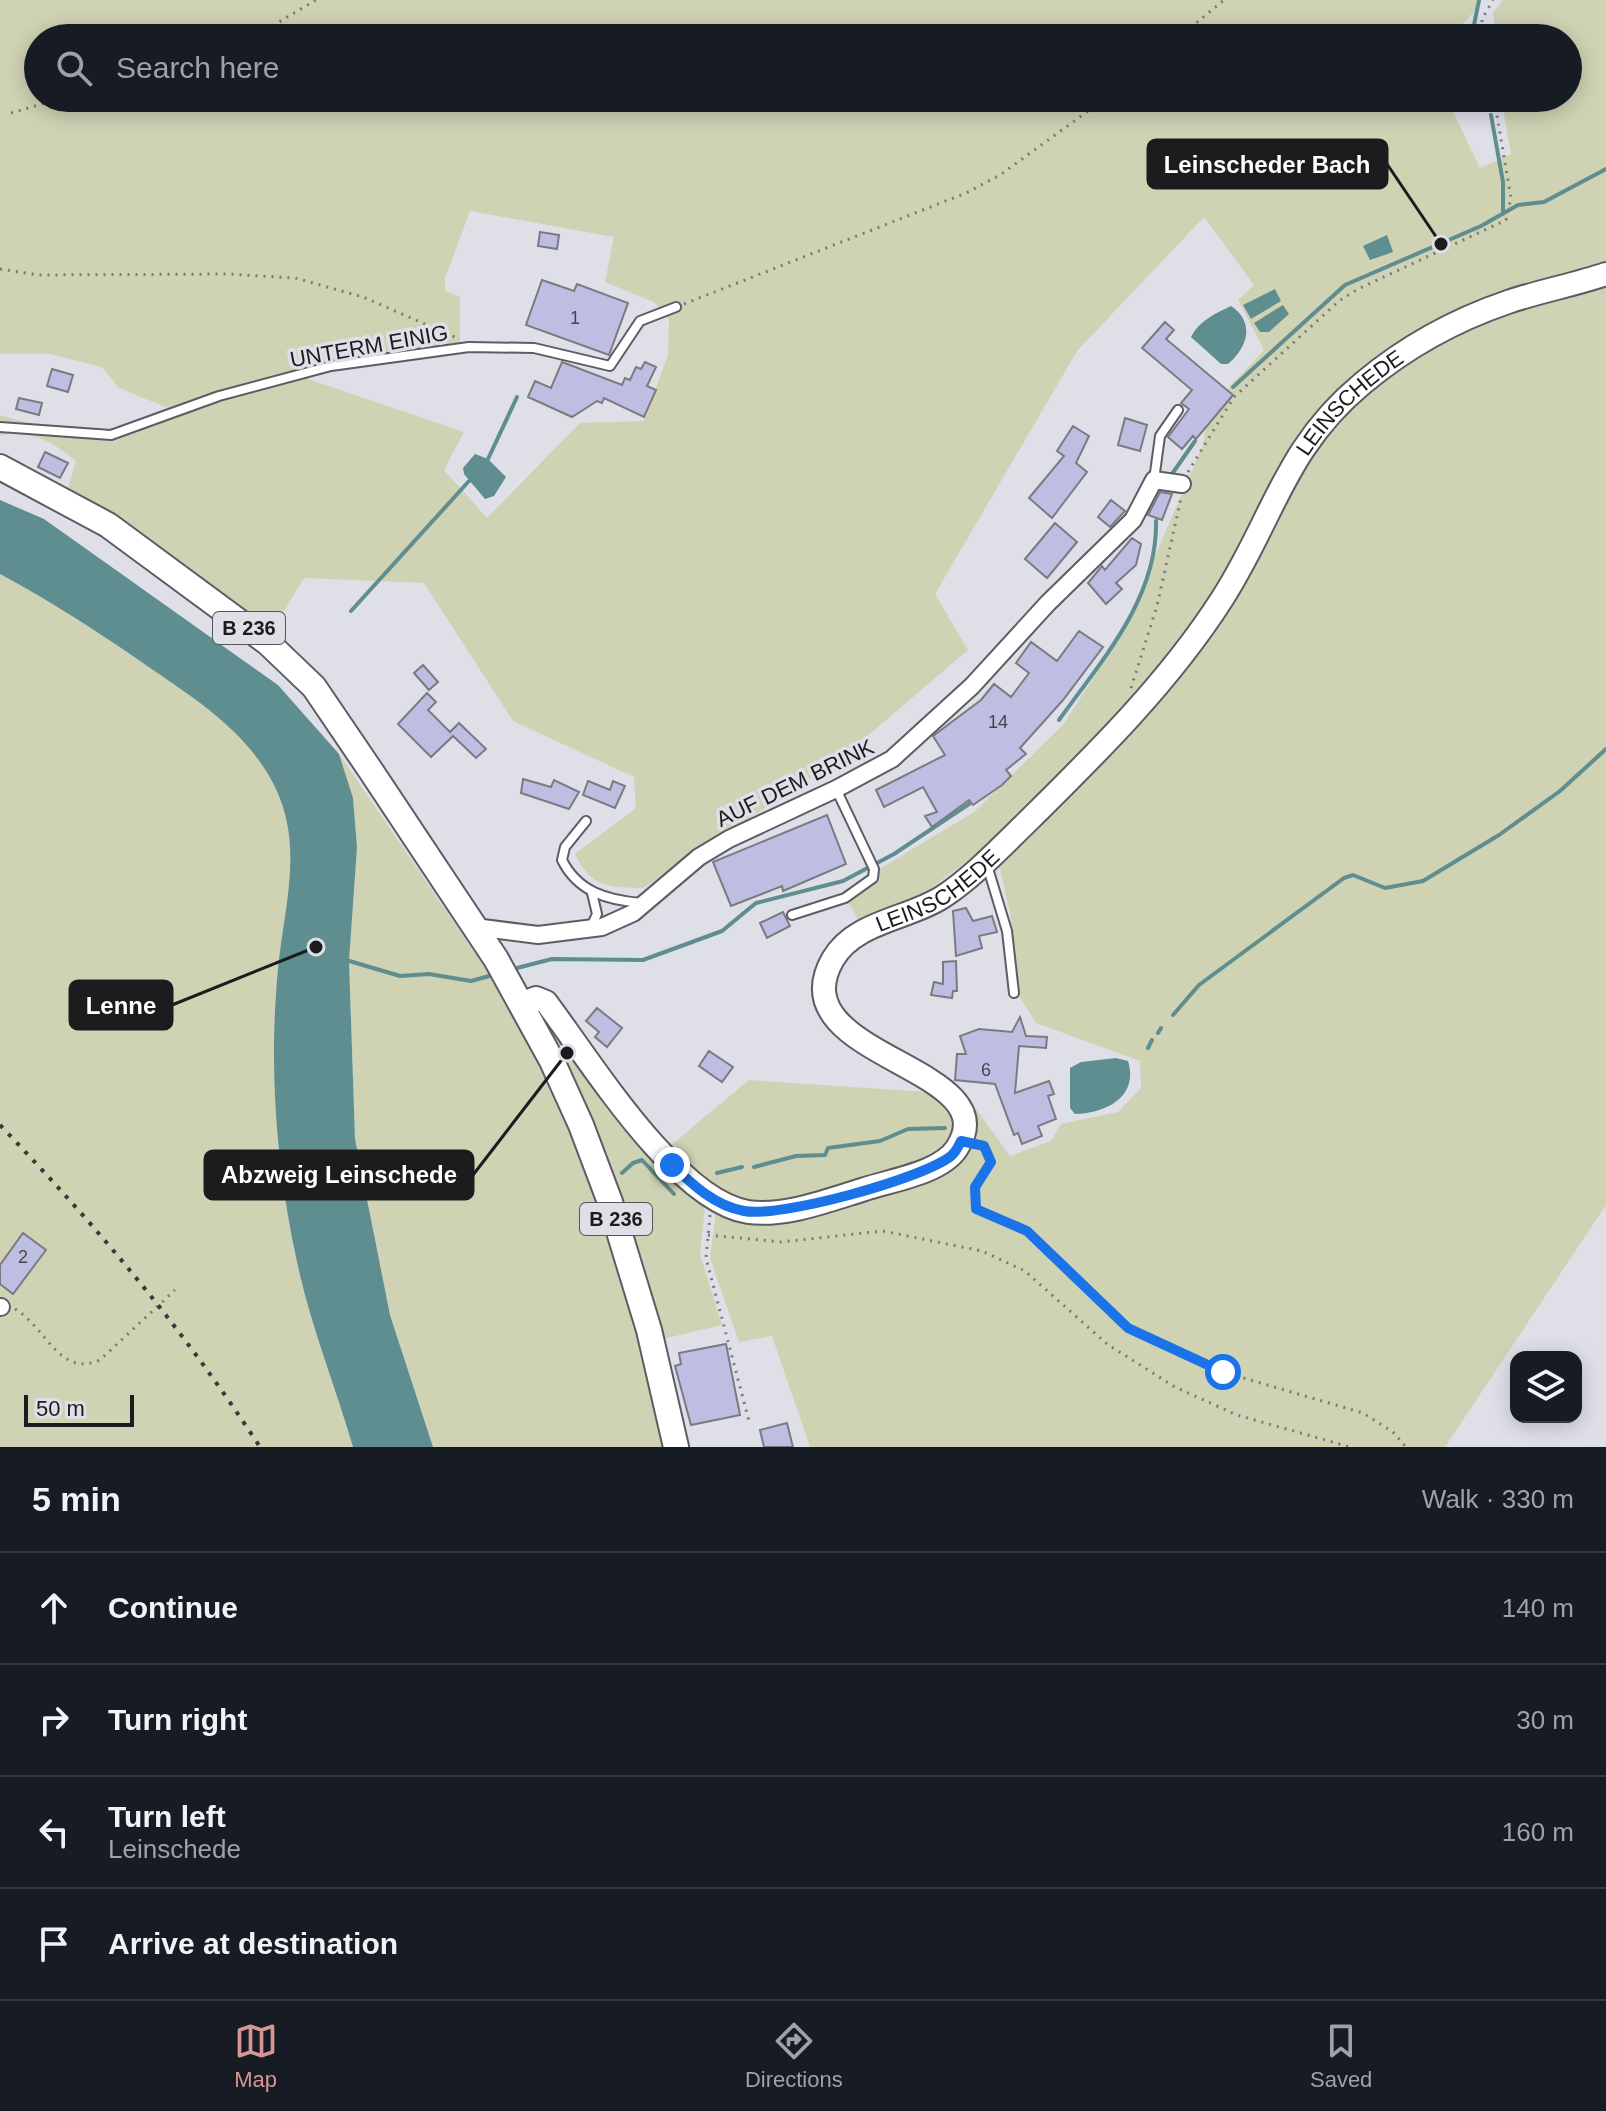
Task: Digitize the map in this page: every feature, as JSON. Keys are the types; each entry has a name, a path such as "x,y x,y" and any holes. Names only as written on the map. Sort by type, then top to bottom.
{"main road":[{"name":"LEINSCHEDE","path":"961,1141 963,1118 953,1097 843,1027 827,1002 826,982 832,962 854,937 939,900 986,861 1128,718 1222,599 1298,455 1339,404 1390,362 1452,325 1510,302 1606,274"},
{"name":"B 236","path":"0,467 108,525 288,661 322,699 501,968 581,1125 610,1202 649,1330 676,1447"},
{"path":"521,1004 536,998 546,1002 672,1165 713,1200 755,1213 808,1205 931,1167 950,1157 961,1141"}],"street":[{"path":"1154,480 1182,484"},
{"name":"AUF DEM BRINK","path":"475,927 538,935 590,930 633,913 699,857 729,839 892,759 972,686 1048,603 1133,520 1154,480"}],"lane":[{"name":"UNTERM EINIG","path":"0,427 111,435 219,396 331,366 474,346 534,348 610,366 640,321 676,307"},
{"path":"1154,480 1160,436 1178,410"},
{"path":"792,915 845,898 873,878 871,865 836,789"},
{"path":"586,821 565,847 562,860 577,882 592,893 646,903"},
{"path":"986,861 1007,931 1014,993"},
{"path":"590,930 597,914 592,893"}],"path":[{"path":"276,24 316,0"},
{"path":"1195,24 1224,0"},
{"path":"1482,24 1493,0"},
{"path":"11,113 24,109"},
{"path":"676,307 966,193 1000,175 1087,112"},
{"path":"1128,718 1127,702 1161,591 1179,516 1182,484 1197,455 1234,397 1339,301 1358,289 1506,220 1511,198 1496,112"},
{"path":"0,269 38,275 228,274 295,278 363,297 474,346"},
{"path":"961,1141 984,1146 991,1162 975,1187 976,1209 1027,1231 1128,1328 1223,1372 1363,1413 1393,1432 1406,1447"},
{"path":"713,1200 706,1258 749,1421"},
{"path":"708,1235 781,1242 883,1231 982,1251 1025,1271 1107,1344 1175,1387 1237,1415 1350,1447"},
{"path":"0,1307 21,1313 71,1364 84,1367 100,1360 175,1290"}],"green space":[{"path":"0,0 1477,0 1474,12 1462,24 24,24 24,112 1453,112 1480,168 1511,154 1504,112 1582,112 1582,24 1494,24 1493,12 1503,0 1606,0 1606,1205 1445,1447 810,1447 772,1336 739,1342 710,1258 716,1211 777,1225 911,1184 960,1154 977,1122 972,1103 1010,1156 1051,1141 1061,1124 1118,1112 1141,1088 1140,1061 1036,1023 1019,996 1010,912 998,861 1150,691 990,844 927,891 860,924 843,891 974,812 1063,725 1121,635 1203,445 1208,410 1264,350 1238,300 1254,285 1204,217 1077,351 935,594 968,650 843,757 643,888 610,886 594,879 587,874 575,854 636,808 634,777 513,721 424,583 304,578 271,633 68,488 76,461 68,454 30,435 0,436 0,415 80,437 108,439 218,400 302,377 464,432 444,470 487,518 580,423 644,421 668,355 669,319 654,302 605,282 614,237 470,211 445,278 445,291 460,297 460,342 332,363 173,410 119,388 102,367 50,354 0,354"},
{"path":"0,574 97,632 216,716 257,758 280,799 287,825 290,876 275,1015 276,1122 284,1192 302,1285 353,1447 0,1447"},
{"path":"339,754 505,997 574,1131 640,1330 669,1447 433,1447 390,1315 355,1139 349,961 357,847 353,798"},
{"path":"555,1027 660,1165 705,1206 700,1254 722,1325 658,1340 621,1198 549,1033"},
{"path":"749,1080 927,1092 951,1098 960,1115 946,1144 907,1171 758,1203 721,1193 699,1177 670,1146"}],"water":[{"path":"1387,235 1393,252 1370,260 1363,246"},
{"path":"1275,289 1281,301 1251,319 1243,305"},
{"path":"1283,305 1289,314 1269,332 1260,332 1254,323"},
{"path":"1231,306 1244,320 1246,335 1235,358 1228,364 1221,364 1191,337 1203,322"},
{"path":"475,454 488,459 506,477 494,496 485,499 464,474 463,468"},
{"path":"0,500 44,519 278,685 339,754 353,798 357,847 349,961 355,1139 390,1315 433,1447 353,1447 302,1285 284,1192 276,1122 275,1015 290,876 287,825 280,799 257,758 216,716 97,632 0,574"},
{"path":"1116,1058 1128,1061 1129,1084 1125,1093 1109,1106 1075,1114 1070,1108 1070,1068 1081,1062"}],"building":[{"path":"540,232 559,235 557,249 538,246"},
{"path":"542,280 574,291 577,284 628,303 609,355 526,325"},
{"path":"1165,322 1174,330 1166,339 1233,395 1196,439 1193,436 1182,449 1168,437 1189,409 1181,403 1192,390 1142,348"},
{"path":"562,362 622,385 625,378 630,380 636,367 641,369 645,362 656,367 647,386 656,390 644,417 604,398 602,403 597,401 572,417 528,397 535,381 551,388"},
{"path":"52,369 73,375 68,392 47,386"},
{"path":"19,398 42,403 39,415 16,409"},
{"path":"1125,418 1147,425 1140,451 1118,445"},
{"path":"1073,426 1089,436 1076,463 1087,472 1052,518 1029,498 1064,456 1057,451"},
{"path":"45,452 68,463 60,478 38,467"},
{"path":"1160,492 1172,494 1162,520 1148,515"},
{"path":"1111,500 1125,511 1110,527 1098,517"},
{"path":"1055,523 1077,542 1047,578 1025,559"},
{"path":"1132,538 1141,544 1136,565 1116,583 1122,589 1106,604 1088,583 1102,566 1105,570"},
{"path":"1079,631 1103,647 1063,700 1020,748 1026,754 1006,770 1011,776 1002,785 973,805 969,800 932,827 925,816 937,812 923,787 884,807 876,790 945,755 933,736 981,700 994,684 1011,697 1029,673 1016,663 1031,642 1057,661"},
{"path":"423,665 438,682 429,690 414,673"},
{"path":"427,693 436,702 428,710 450,732 459,723 486,749 476,758 453,736 431,757 398,724"},
{"path":"523,779 551,787 554,780 579,792 569,809 521,793"},
{"path":"588,781 610,790 613,781 625,786 615,808 583,795"},
{"path":"827,815 846,864 783,891 782,886 731,906 713,862"},
{"path":"966,908 973,921 992,916 997,932 979,936 982,948 956,956 953,911"},
{"path":"783,912 790,926 767,938 760,923"},
{"path":"956,961 957,991 953,991 952,998 931,995 934,982 943,984 943,962"},
{"path":"597,1008 622,1028 607,1047 595,1037 599,1032 586,1021"},
{"path":"1020,1017 1026,1036 1047,1037 1046,1048 1019,1046 1015,1093 1049,1081 1054,1094 1048,1096 1056,1119 1038,1126 1042,1136 1022,1144 1018,1133 1014,1135 995,1084 955,1080 957,1054 966,1054 960,1036 979,1029 1012,1032"},
{"path":"709,1051 733,1067 722,1082 699,1066"},
{"path":"23,1233 46,1250 13,1294 0,1284 0,1265"},
{"path":"726,1344 740,1415 691,1425 675,1366 681,1364 679,1353"},
{"path":"787,1423 793,1447 764,1447 760,1430"}],"waterway":[{"path":"1474,24 1479,0"},
{"path":"1491,115 1503,182 1503,214"},
{"path":"1233,387 1345,285 1481,226 1518,205 1544,202 1606,169"},
{"path":"488,459 517,397"},
{"path":"1172,474 1195,441"},
{"path":"351,611 469,481"},
{"path":"1059,720 1109,651 1138,602 1148,576 1156,521"},
{"path":"1173,1015 1199,985 1344,878 1353,875 1385,888 1423,881 1499,835 1560,791 1606,749"},
{"path":"513,969 552,959 643,960 722,931 756,903 843,881 894,854 969,804"},
{"path":"346,960 400,976 429,974 471,981 493,975"},
{"path":"1158,1033 1161,1028"},
{"path":"1148,1048 1152,1040"},
{"path":"754,1167 796,1156 825,1155 828,1148 880,1141 908,1129 945,1128"},
{"path":"622,1173 642,1160 674,1194"},
{"path":"717,1173 742,1167"}],"railway":[{"path":"0,1125 138,1280 200,1360 260,1447"}],"place":[{"name":"Leinscheder Bach","path":"1441,244"},
{"name":"Lenne","path":"316,947"},
{"name":"Abzweig Leinschede","path":"567,1053"}],"route":[{"path":"672,1165 713,1200 755,1213 785,1210 836,1198 931,1167 950,1157 961,1141 984,1146 991,1162 975,1187 976,1209 1027,1231 1066,1272 1128,1328 1223,1372"}]}
